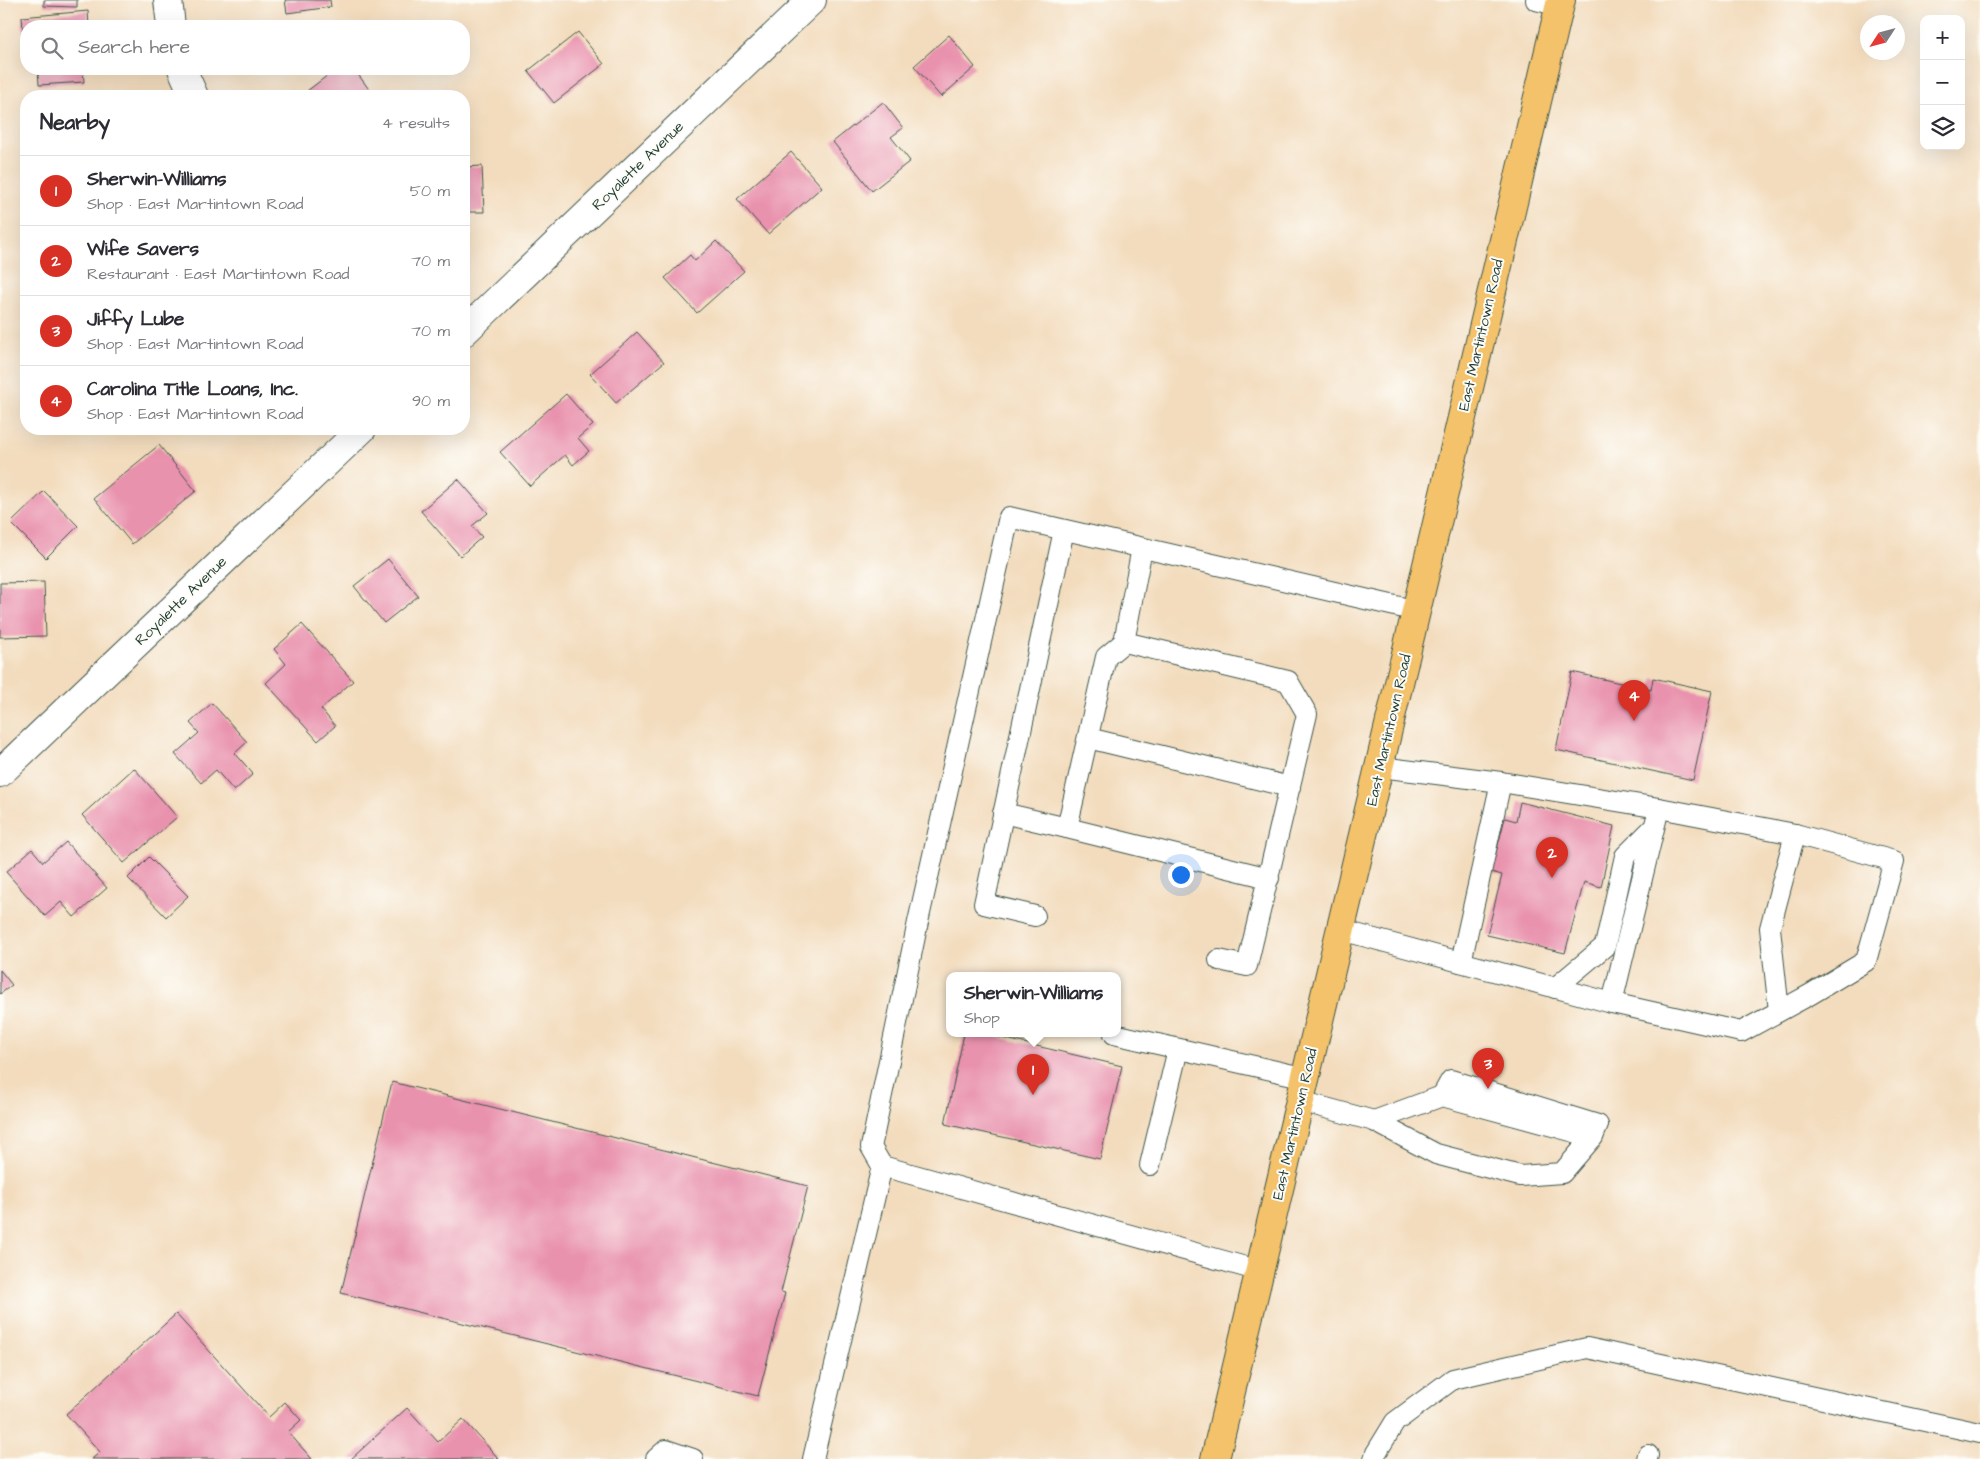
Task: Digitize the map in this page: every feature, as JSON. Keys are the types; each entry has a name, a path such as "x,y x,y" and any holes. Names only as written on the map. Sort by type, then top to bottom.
{"main road":[{"name":"East Martintown Road","path":"1215,1459 1417,611 1552,2"}],"street":[{"path":"168,0 170,20"},
{"name":"Royalette Avenue","path":"470,326 812,0"},
{"path":"185,75 191,90"},
{"name":"Royalette Avenue","path":"0,773 356,435"}],"lane":[{"path":"813,1459 882,1166 871,1147 918,922 1009,517 1417,611"},
{"path":"1035,916 984,904 1064,530"},
{"path":"1067,828 1106,657 1124,642 1142,548"},
{"path":"1124,642 1288,682 1307,714 1247,966 1219,960"},
{"path":"1088,738 1290,787"},
{"path":"1341,930 1612,1003 1741,1032 1866,961 1894,860 1795,834 1659,808 1501,782 1380,767"},
{"path":"1461,962 1501,782"},
{"path":"1612,1003 1659,808"},
{"path":"1003,813 1269,878"},
{"path":"1555,988 1605,946 1625,856 1653,828"},
{"path":"1779,1011 1770,928 1795,834"},
{"path":"1121,1036 1178,1048 1303,1090 1374,1121 1436,1154 1520,1176 1562,1173 1593,1137 1442,1096 1374,1121"},
{"path":"1150,1165 1178,1048"},
{"path":"882,1166 1260,1271"},
{"path":"1374,1459 1376,1452 1395,1422 1453,1378 1587,1348 1980,1433"},
{"path":"656,1459 666,1450 693,1459"}],"building":[{"path":"44,0 77,0 77,7 44,6"},
{"path":"285,0 330,0 331,7 287,13"},
{"path":"88,11 89,20 22,20 22,17"},
{"path":"578,32 604,64 554,103 528,71"},
{"path":"949,35 975,67 941,97 914,66"},
{"path":"38,75 83,75 84,82 39,85"},
{"path":"328,75 358,75 370,90 308,90"},
{"path":"883,102 903,128 891,137 910,161 872,191 833,142"},
{"path":"791,152 822,187 768,234 737,199"},
{"path":"482,166 484,212 470,212 470,167"},
{"path":"716,241 744,271 697,313 665,278 690,255 695,261"},
{"path":"637,332 664,362 616,403 590,374"},
{"path":"566,394 593,425 578,438 589,451 573,465 565,455 530,486 500,452"},
{"path":"159,445 196,491 132,544 94,498"},
{"path":"458,479 488,513 472,526 482,537 460,556 421,511"},
{"path":"44,491 78,526 46,558 11,523"},
{"path":"388,559 418,596 384,623 354,586"},
{"path":"44,582 46,636 0,637 0,583"},
{"path":"302,624 353,681 321,709 335,726 318,741 266,683 286,664 274,649"},
{"path":"1572,672 1651,690 1653,678 1712,691 1693,780 1556,750"},
{"path":"212,703 247,742 235,753 253,774 234,791 216,770 201,783 175,754 199,733 190,723"},
{"path":"134,768 177,817 124,863 82,815"},
{"path":"1520,802 1614,826 1601,887 1584,882 1565,953 1487,935 1502,875 1491,872 1505,818 1516,821"},
{"path":"66,842 107,888 74,917 61,902 45,916 6,872 32,849 43,862"},
{"path":"149,857 188,896 166,917 128,878"},
{"path":"0,970 12,985 0,994"},
{"path":"963,1037 998,1037 1122,1066 1100,1159 945,1124"},
{"path":"392,1082 808,1186 781,1292 785,1293 758,1396 341,1293"},
{"path":"176,1314 269,1417 285,1402 301,1420 288,1432 312,1459 92,1459 100,1452 66,1414"},
{"path":"407,1408 438,1442 463,1419 499,1459 351,1459"}],"place":[{"name":"Carolina Title Loans, Inc.","path":"1634,721"},
{"name":"Wife Savers","path":"1552,878"},
{"name":"Jiffy Lube","path":"1488,1089"},
{"name":"Sherwin-Williams","path":"1033,1095"}]}
